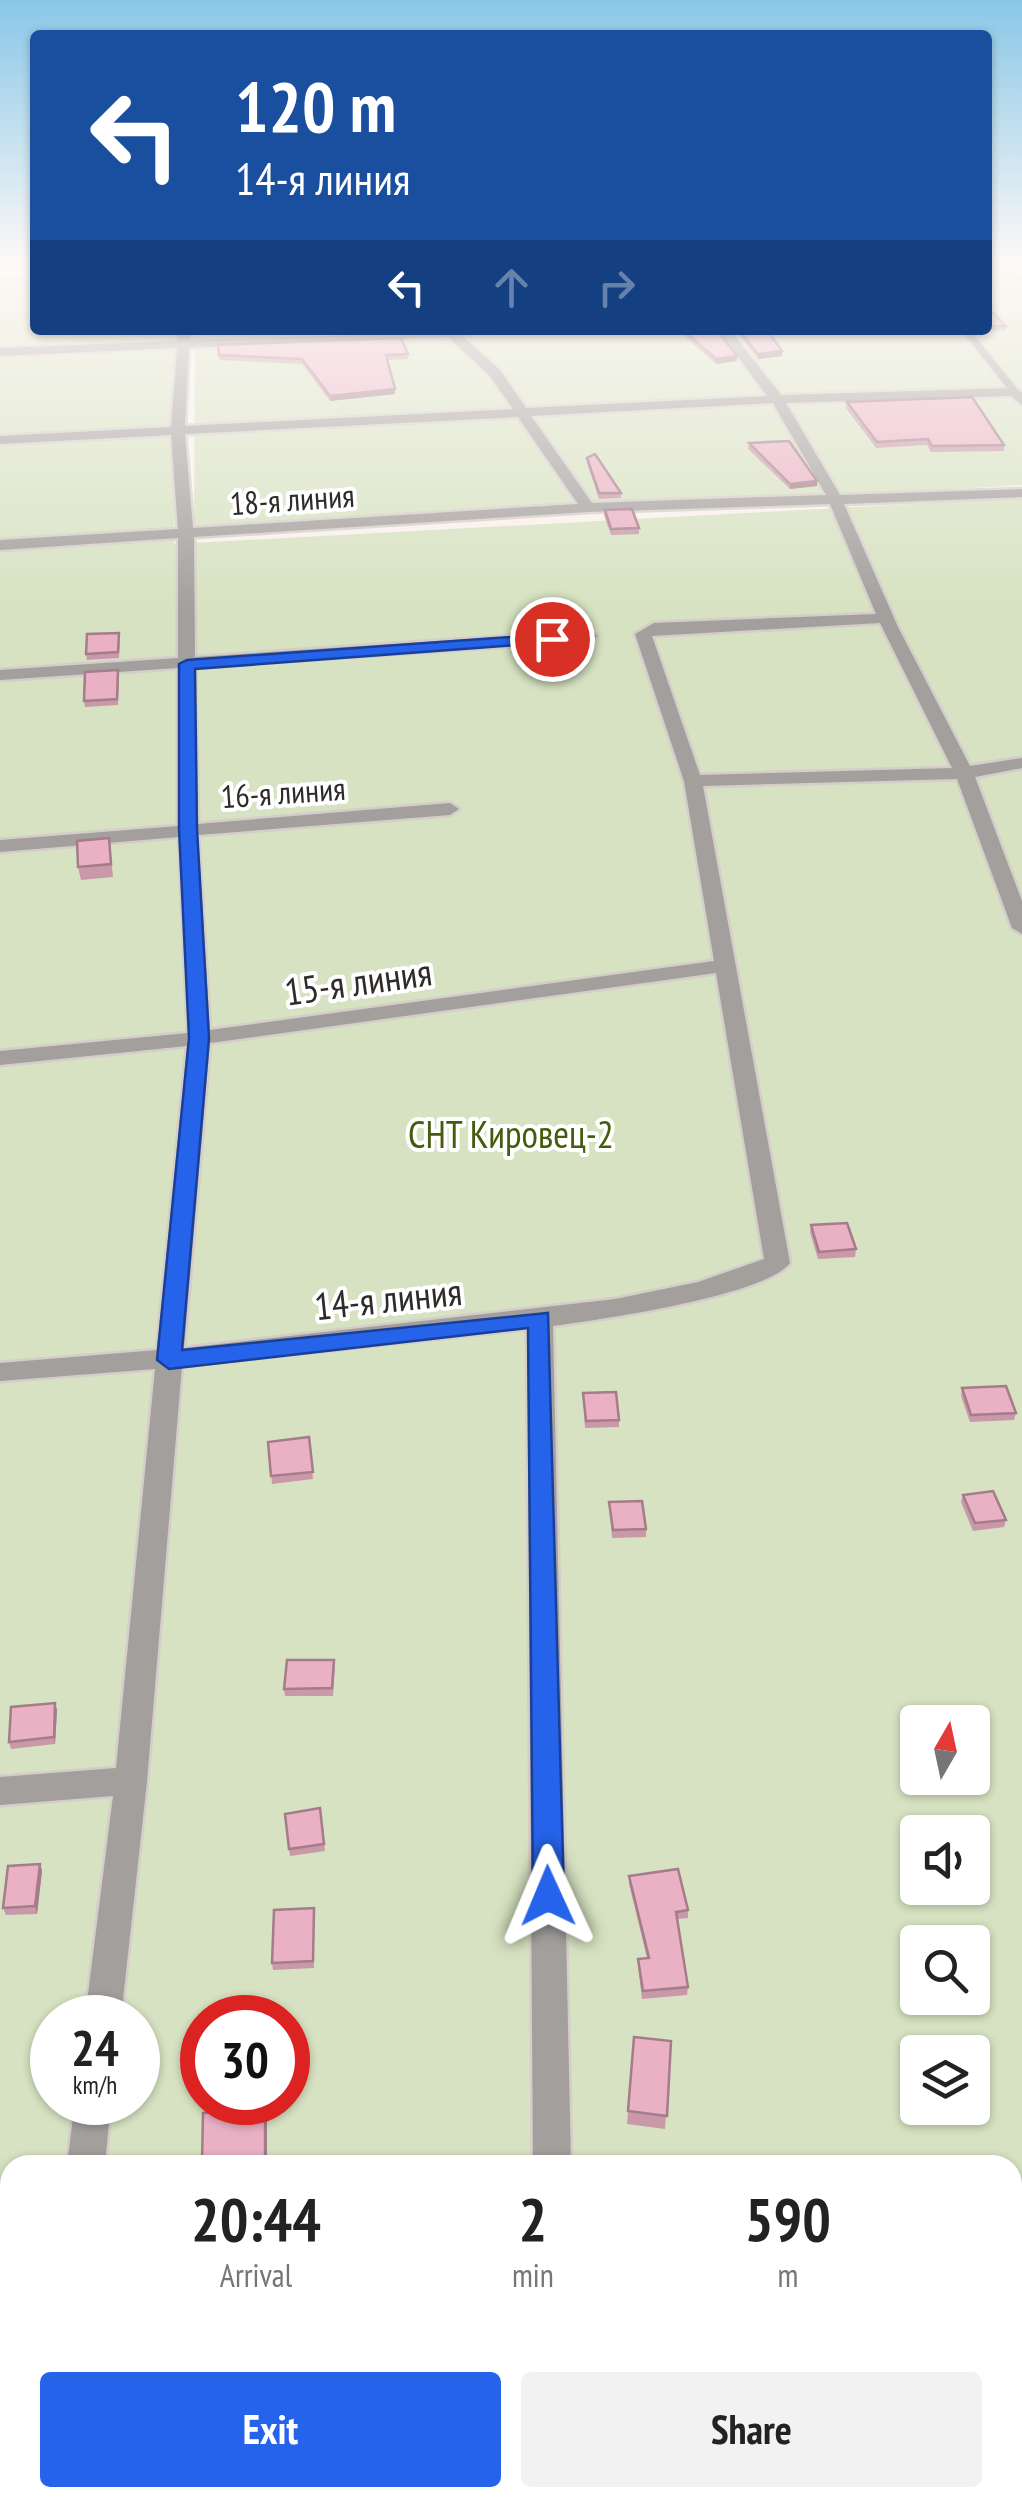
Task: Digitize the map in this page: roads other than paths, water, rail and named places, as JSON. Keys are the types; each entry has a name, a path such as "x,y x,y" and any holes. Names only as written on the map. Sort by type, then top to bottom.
{"street":[{"path":"106,1995 130,1780 199,1038 188,829 186,533 178,430 181,378"},
{"path":"499,378 588,508"},
{"path":"761,378 835,499 886,618 964,773 1022,928"},
{"path":"0,440 777,399 1019,396"},
{"name":"18-я линия","path":"0,546 588,508 1022,493"},
{"path":"724,966 693,780 643,634 654,628 886,618"},
{"path":"0,675 589,636"},
{"path":"693,780 964,773 1022,763"},
{"name":"16-я линия","path":"0,846 450,809"},
{"name":"15-я линия","path":"0,1058 199,1038 724,966"},
{"name":"14-я линия","path":"0,1372 169,1360 540,1318 735,1284 778,1263 724,966"},
{"path":"540,1318 552,2155"},
{"path":"0,1791 130,1780"},
{"path":"87,2155 90,2125"}],"park label":[{"name":"СНТ Кировец-2","path":"511,1133"}]}
